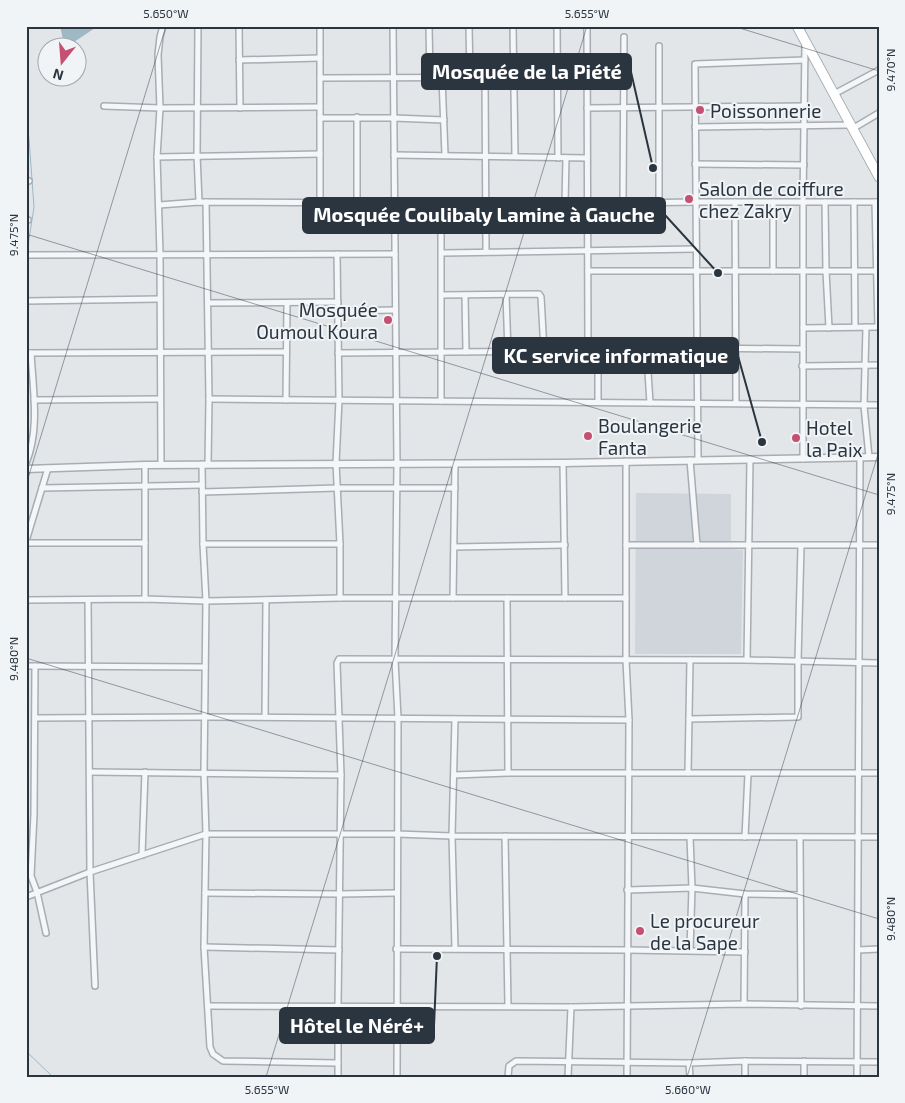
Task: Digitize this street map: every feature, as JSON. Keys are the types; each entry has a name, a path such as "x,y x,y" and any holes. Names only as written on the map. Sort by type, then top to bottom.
{"main road":[{"path":"797,26 879,177"}],"street":[{"path":"160,465 160,254 157,157 160,108 158,55 163,26"},
{"path":"198,26 197,155 199,202"},
{"path":"239,26 240,108"},
{"path":"320,26 320,202"},
{"path":"393,26 397,464 395,660 398,718 396,893 397,1077"},
{"path":"429,26 430,78"},
{"path":"469,26 470,77"},
{"path":"513,26 515,156"},
{"path":"557,26 558,158"},
{"path":"587,26 588,351"},
{"path":"623,203 624,37"},
{"path":"803,459 803,203 806,43"},
{"path":"659,46 659,203"},
{"path":"240,60 320,58"},
{"path":"698,460 695,271 695,64 805,60"},
{"path":"833,94 879,70"},
{"path":"485,77 486,252"},
{"path":"320,78 556,77"},
{"path":"442,78 445,155"},
{"path":"104,106 160,108 320,107"},
{"path":"586,108 804,106"},
{"path":"694,127 851,127 879,113"},
{"path":"320,118 357,117 444,120"},
{"path":"357,117 357,202"},
{"path":"157,157 320,154"},
{"path":"394,155 587,158"},
{"path":"565,204 566,158"},
{"path":"695,164 804,165"},
{"path":"159,205 199,202 565,204 877,202 876,271 878,327 803,328"},
{"path":"206,202 209,399 202,488 206,601 204,948 210,1047 213,1054 223,1061 338,1062"},
{"path":"735,202 736,403"},
{"path":"773,202 773,271"},
{"path":"825,202 828,328"},
{"path":"854,202 855,328"},
{"path":"441,203 441,401"},
{"path":"442,253 695,249"},
{"path":"337,254 339,400 336,464 340,544 340,598"},
{"path":"26,255 395,254"},
{"path":"588,271 876,271"},
{"path":"506,294 508,352"},
{"path":"442,295 539,294 541,297 544,351"},
{"path":"465,295 466,352"},
{"path":"26,301 160,299"},
{"path":"208,303 338,302"},
{"path":"286,400 287,303"},
{"path":"338,311 395,310"},
{"path":"866,328 864,406 869,457"},
{"path":"696,348 803,349"},
{"path":"338,353 588,351 593,354 639,354 648,357 650,403"},
{"path":"26,463 32,449 34,400 29,353 286,352"},
{"path":"598,354 598,402"},
{"path":"802,366 879,365"},
{"path":"34,400 160,399"},
{"path":"209,399 879,405"},
{"path":"858,1077 860,457"},
{"path":"26,469 205,464 563,463 879,457"},
{"path":"690,460 697,545"},
{"path":"746,660 750,460"},
{"path":"626,461 626,660 629,720 627,1077"},
{"path":"563,463 565,598"},
{"path":"453,598 455,464"},
{"path":"145,465 145,599"},
{"path":"48,468 26,542 145,543"},
{"path":"42,488 145,486 202,488 455,488"},
{"path":"203,544 340,544"},
{"path":"454,547 565,545"},
{"path":"626,545 879,545"},
{"path":"689,719 798,717 802,546"},
{"path":"26,600 145,599 206,601 340,598 626,598"},
{"path":"507,598 508,773"},
{"path":"88,600 90,872 95,986"},
{"path":"266,600 266,717"},
{"path":"338,1077 341,775 337,663 339,659 879,662"},
{"path":"688,774 690,660"},
{"path":"26,666 205,667"},
{"path":"35,666 34,814 31,876 37,892 46,933"},
{"path":"35,718 266,717 629,720"},
{"path":"455,719 452,836 455,949"},
{"path":"90,772 341,775"},
{"path":"142,855 145,772"},
{"path":"454,775 508,773 879,773"},
{"path":"745,837 748,774"},
{"path":"26,813 34,814"},
{"path":"26,897 90,872 206,834 879,837"},
{"path":"505,836 508,1006"},
{"path":"690,837 692,888 690,950"},
{"path":"800,837 801,1006"},
{"path":"627,890 692,888 745,894 800,895"},
{"path":"205,892 396,893"},
{"path":"744,1004 745,894"},
{"path":"204,948 339,950"},
{"path":"396,949 690,950 745,952"},
{"path":"858,950 879,950"},
{"path":"208,1006 571,1007 744,1004 879,1006"},
{"path":"568,1077 571,1007"},
{"path":"508,1077 509,1066 516,1061 689,1063 745,1061 879,1062"},
{"path":"745,1061 745,1077"},
{"path":"804,1061 804,1077"},
{"path":"689,1063 690,1077"}],"shaded area":[{"path":"636,493 731,494 731,549 743,550 741,654 635,654"}],"water":[{"path":"60,26 98,26 80,38 63,38"}],"waterway":[{"path":"804,29 823,26"},
{"path":"26,120 34,207 27,252"},
{"path":"26,1049 53,1077"}],"place":[{"name":"Poissonnerie","path":"700,110"},
{"name":"Mosquée de la Piété","path":"653,168"},
{"name":"Salon de coiffure chez Zakry","path":"689,199"},
{"name":"Mosquée Coulibaly Lamine à Gauche","path":"718,273"},
{"name":"Mosquée Oumoul Koura","path":"388,320"},
{"name":"Boulangerie Fanta","path":"588,436"},
{"name":"Hotel la Paix","path":"796,438"},
{"name":"KC service informatique","path":"762,442"},
{"name":"Le procureur de la Sape","path":"640,931"},
{"name":"Hôtel le Néré+","path":"437,956"}]}
